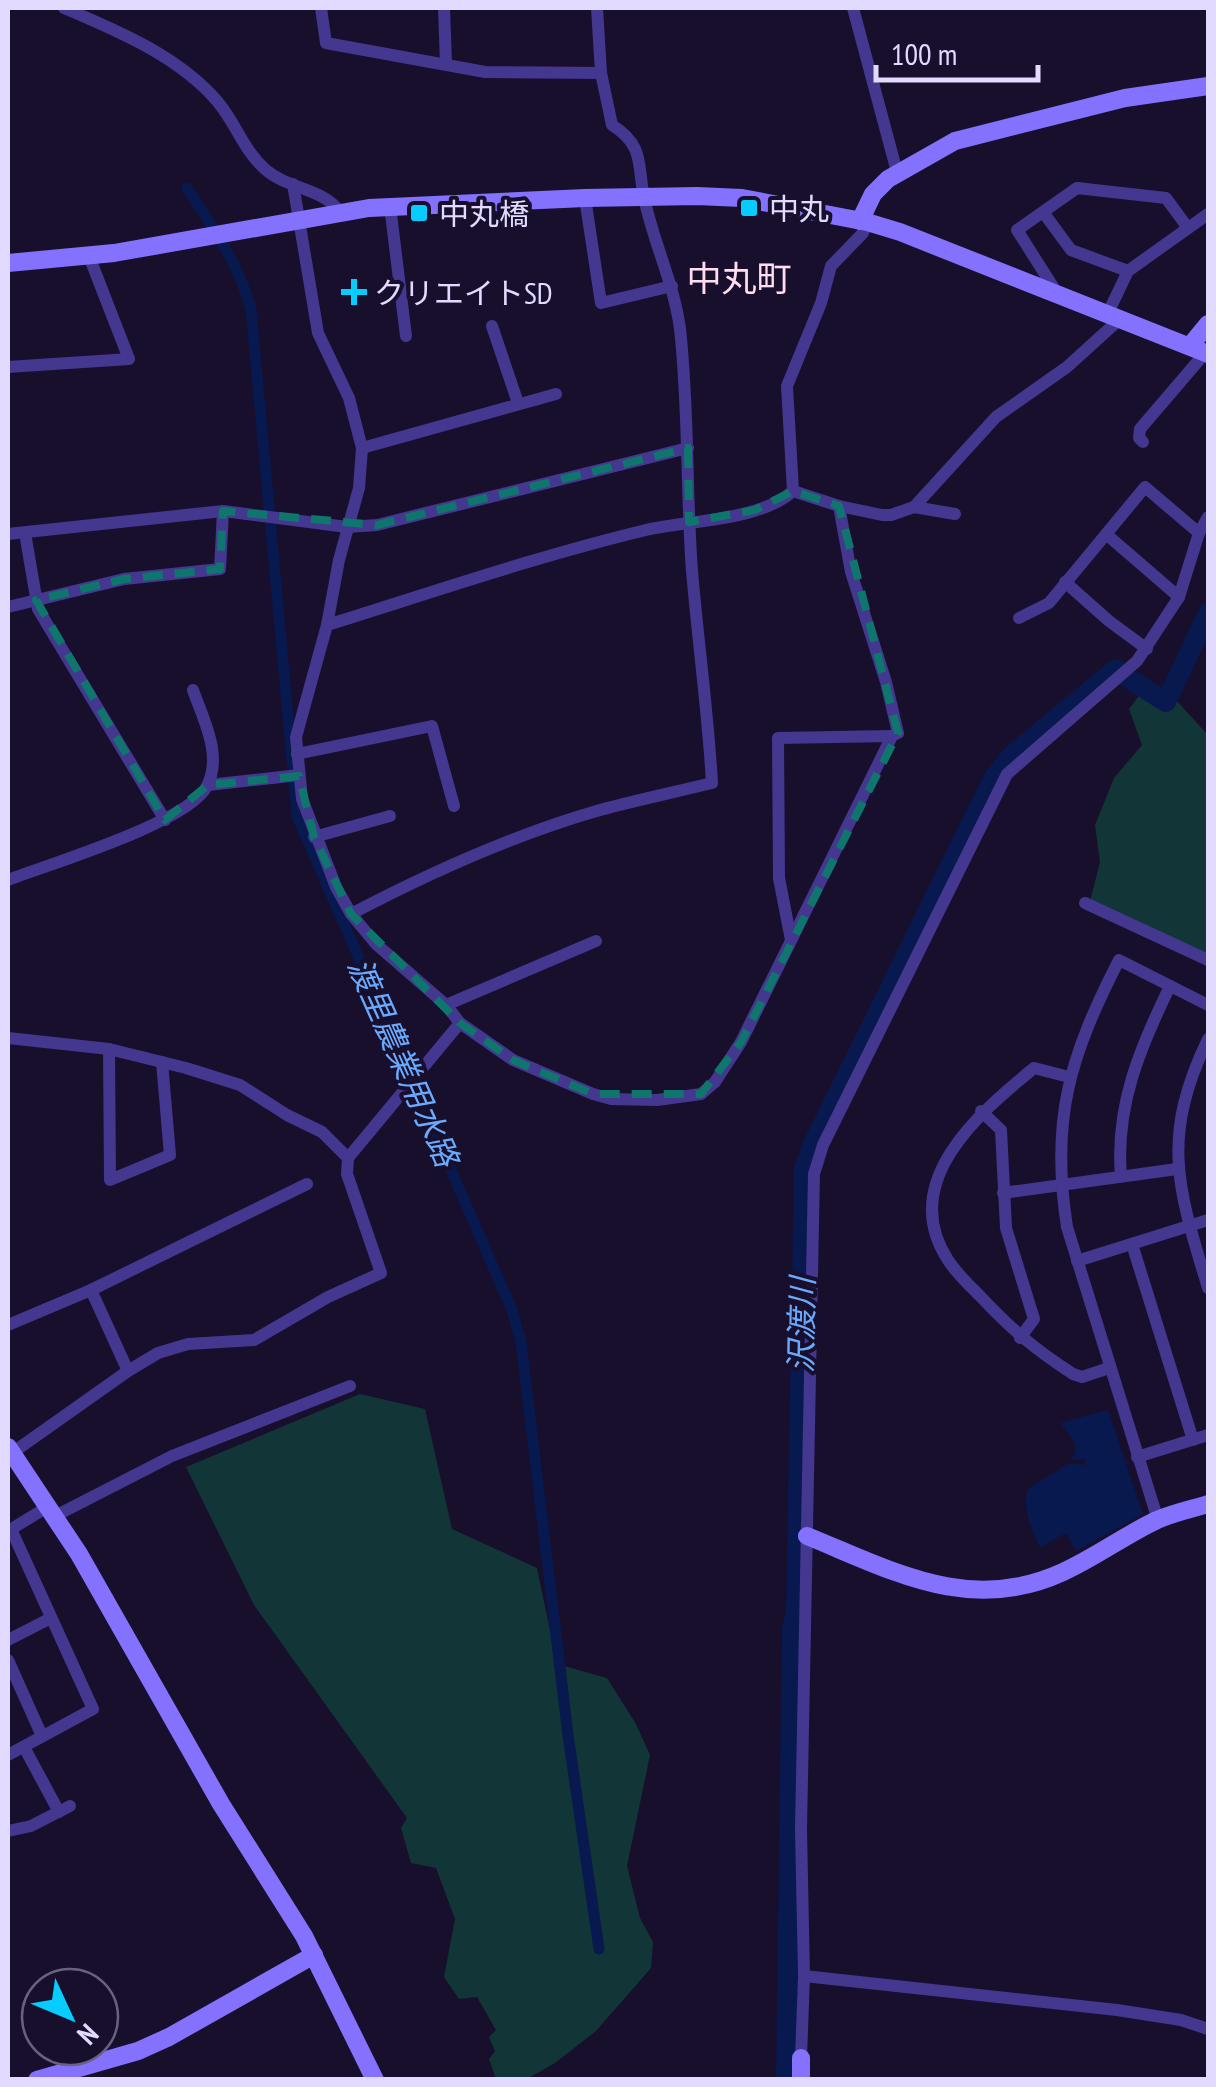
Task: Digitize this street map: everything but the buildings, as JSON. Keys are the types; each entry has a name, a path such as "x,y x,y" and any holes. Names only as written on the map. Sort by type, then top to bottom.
{"street":[{"path":"64,8 180,67 221,105 256,160 276,177 327,199 340,212"},
{"path":"321,8 326,44 485,72 601,72"},
{"path":"444,8 446,64"},
{"path":"351,914 401,888 539,831 598,810 712,782 689,522 680,330 672,286 644,198 636,147 612,125 601,72 597,8"},
{"path":"853,8 897,172"},
{"path":"793,491 787,386 821,303 831,266 863,233 873,194 897,172 943,146 985,132 1124,98 1208,86"},
{"path":"293,184 318,333 349,398 362,448 359,488 347,527 328,625 298,726 295,776 314,837 351,914 460,1023 514,1060 594,1094 658,1100 701,1094 715,1082 741,1042 892,736"},
{"path":"1056,293 1017,230 1076,188 1166,198 1188,228"},
{"path":"585,198 602,303 672,286"},
{"path":"8,263 89,256 390,206 585,198 742,198 864,222 927,242 1201,351"},
{"path":"390,206 406,336"},
{"path":"1042,212 1071,250 1128,270"},
{"path":"793,491 839,506 891,516 914,506 996,417 1068,367 1115,315 1128,270 1208,214"},
{"path":"8,367 130,359 89,256"},
{"path":"1143,442 1139,438 1140,428 1201,351 1208,324"},
{"path":"492,326 518,403"},
{"path":"362,448 556,394"},
{"path":"8,534 223,511 347,527 399,522 688,448"},
{"path":"1019,618 1049,603 1145,487 1199,533"},
{"path":"328,625 533,561 648,530 754,510 793,491"},
{"path":"791,940 779,878 778,738 898,733 882,668 850,572 839,506"},
{"path":"914,506 956,514"},
{"path":"8,607 124,579 220,569 223,511"},
{"path":"800,2080 814,1174 823,1145 1007,774 1123,677 1147,649 1179,597 1199,533 1208,517"},
{"path":"25,533 38,609 165,820"},
{"path":"1106,534 1179,597"},
{"path":"1066,582 1147,649"},
{"path":"8,880 165,820 193,804 208,785 212,751 193,690"},
{"path":"297,754 432,726 454,806"},
{"path":"208,785 295,776"},
{"path":"314,837 390,816"},
{"path":"1085,903 1208,960"},
{"path":"446,1005 596,941"},
{"path":"1158,1520 1077,1261 1061,1186 1060,1140 1069,1077 1092,1013 1118,960 1208,1005"},
{"path":"1121,1176 1120,1126 1129,1082 1170,986"},
{"path":"375,2080 314,1955 221,1804 52,1511 10,1450 128,1371 172,1348 254,1340 381,1273 347,1174 348,1158 460,1023"},
{"path":"8,1038 110,1049 240,1085 322,1132 348,1158"},
{"path":"1208,1039 1183,1104 1176,1140 1177,1169 1208,1288"},
{"path":"110,1049 110,1180 170,1155 162,1062"},
{"path":"1069,1077 1034,1068 981,1111 946,1158 934,1194 933,1218 947,1258 1020,1338 1073,1374 1082,1377 1109,1368"},
{"path":"981,1111 1001,1130 1006,1228 1034,1319 1020,1338"},
{"path":"1002,1193 1177,1169"},
{"path":"8,1325 91,1290 307,1184"},
{"path":"1077,1261 1208,1220"},
{"path":"1132,1244 1193,1440"},
{"path":"91,1290 128,1371"},
{"path":"8,1755 92,1709 9,1530 172,1456 350,1386"},
{"path":"1138,1458 1208,1435"},
{"path":"807,1536 922,1584 977,1591 1032,1583 1058,1574 1158,1520 1208,1504"},
{"path":"8,1640 51,1618"},
{"path":"8,1660 42,1736"},
{"path":"8,1831 31,1826 65,1809 24,1746"},
{"path":"37,2080 138,2051 314,1955"},
{"path":"804,1976 1117,2010 1181,2020 1208,2029"}],"highlighted area":[{"path":"688,448 689,522 755,510 793,491 839,506 898,733 741,1042 701,1094 593,1094 513,1060 460,1023 351,914 314,837 299,776 208,785 165,820 36,600 124,579 220,569 223,511 377,525"}],"green space":[{"path":"1142,692 1166,710 1174,698 1208,735 1207,953 1090,901 1100,862 1095,825 1114,778 1142,745 1129,709"},
{"path":"360,1394 425,1409 452,1529 537,1568 557,1664 607,1678 650,1755 627,1866 640,1918 653,1942 651,1968 596,2031 527,2079 496,2079 489,2059 495,2051 489,2037 496,2030 477,1997 459,1999 444,1977 455,1919 436,1868 411,1863 401,1828 407,1818 254,1605 186,1467"}],"shaded area":[{"path":"1108,1410 1143,1514 1076,1551 1066,1533 1040,1547 1027,1511 1028,1489 1069,1463 1085,1465 1085,1459 1071,1460 1075,1445 1060,1423"}],"waterway":[{"name":"渡里農業用水路","path":"187,188 232,261 251,309 297,816 512,1310 521,1342 568,1735 599,1949"},
{"name":"沢渡川","path":"1128,678 1166,702 1208,613"},
{"name":"沢渡川","path":"786,2080 804,1169 994,777 1013,754 1116,669 1119,672"}],"place":[{"name":"中丸","path":"749,208"},
{"name":"中丸橋","path":"419,213"},
{"name":"クリエイトSD","path":"354,292"}],"district":[{"name":"中丸町","path":"739,278"}]}
